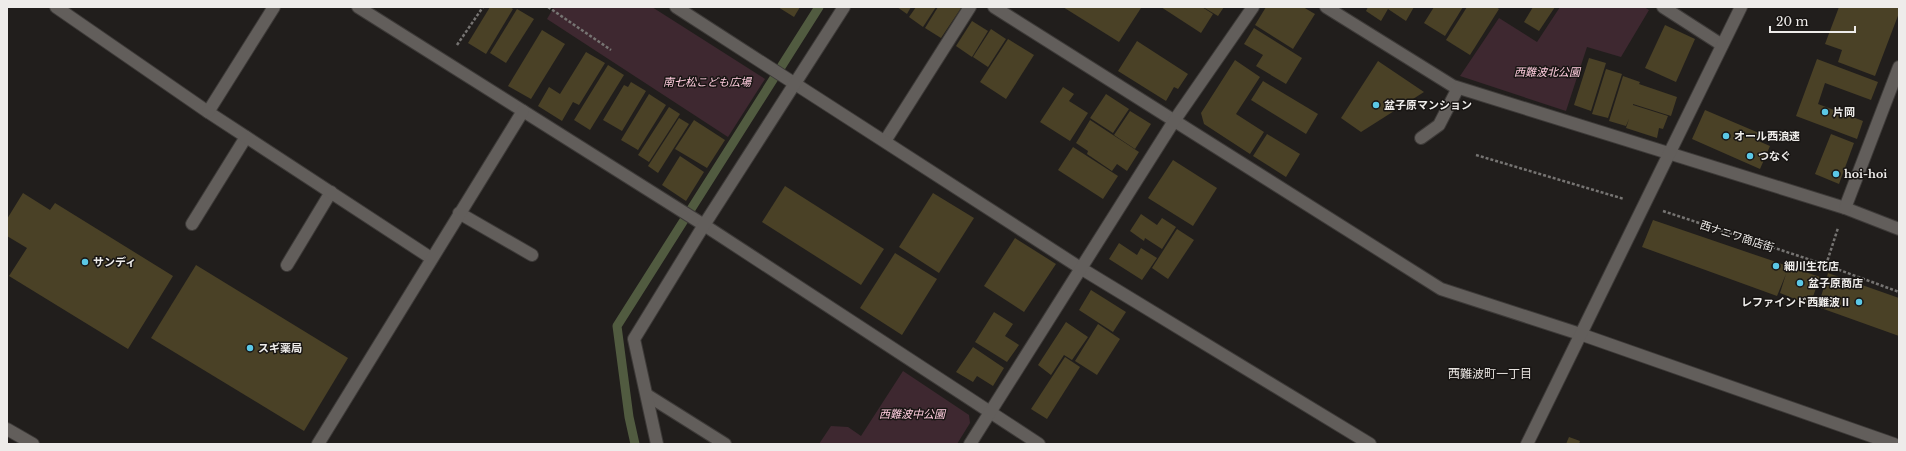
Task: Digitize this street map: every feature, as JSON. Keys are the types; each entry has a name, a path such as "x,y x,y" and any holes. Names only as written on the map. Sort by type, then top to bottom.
{"street":[{"path":"56,7 208,112 431,258"},
{"path":"208,112 274,7"},
{"path":"358,7 704,225 1039,444"},
{"path":"676,7 1082,269 1370,444"},
{"path":"657,444 634,339 704,225 844,7"},
{"path":"885,141 970,7"},
{"path":"994,7 1441,289 1601,341 1894,444"},
{"path":"970,444 1082,269 1174,121 1253,7"},
{"path":"1326,7 1458,88 1845,208 1899,229"},
{"path":"1662,7 1722,45"},
{"path":"1527,444 1741,7"},
{"path":"1845,208 1899,67"},
{"path":"1421,138 1439,125 1458,88"},
{"path":"318,444 431,258 523,111"},
{"path":"192,224 246,137"},
{"path":"287,266 331,192"},
{"path":"459,213 532,255"},
{"path":"647,395 725,444"},
{"path":"7,429 33,444"}],"path":[{"path":"446,62 483,7"},
{"path":"548,7 611,50"},
{"name":"西ナニワ商店街","path":"1476,155 1643,205 1826,265 1899,292"},
{"path":"1826,265 1845,208"}],"green space":[{"name":"南七松こども広場","path":"554,7 652,7 765,79 728,137 547,19"},
{"name":"西難波北公園","path":"1560,7 1644,7 1649,10 1621,57 1587,47 1566,111 1460,76 1499,18 1537,42"},
{"name":"西難波中公園","path":"903,371 969,415 970,423 957,444 819,444 831,426 848,427 861,436"}],"building":[{"path":"490,7 510,7 513,9 486,54 468,43"},
{"path":"778,7 800,7 794,17"},
{"path":"897,7 911,7 907,14"},
{"path":"916,7 936,7 923,27 909,17"},
{"path":"938,7 961,8 941,38 925,28"},
{"path":"1063,7 1139,7 1141,8 1119,42"},
{"path":"1161,7 1202,7 1213,14 1201,33"},
{"path":"1203,7 1224,7 1218,16"},
{"path":"1266,7 1303,7 1315,14 1293,49 1255,25"},
{"path":"1368,7 1414,7 1406,21 1388,9 1381,21 1366,11"},
{"path":"1434,7 1463,7 1445,36 1424,23"},
{"path":"1467,7 1496,7 1499,9 1470,55 1446,40"},
{"path":"1533,7 1555,7 1539,31 1524,22"},
{"path":"1839,7 1899,7 1899,13 1875,76 1838,62 1842,50 1825,44"},
{"path":"517,9 534,19 506,63 490,53"},
{"path":"972,21 988,31 972,57 956,46"},
{"path":"1665,25 1695,39 1676,82 1645,68"},
{"path":"1254,28 1302,58 1286,84 1256,66 1263,55 1244,44"},
{"path":"991,29 1006,39 988,67 973,57"},
{"path":"542,30 565,44 531,99 508,86"},
{"path":"1008,39 1034,55 1006,99 980,82"},
{"path":"1137,41 1188,74 1178,89 1174,87 1166,101 1118,71"},
{"path":"586,52 605,63 579,105 573,102 562,121 538,106 549,87 560,94"},
{"path":"1589,58 1606,63 1591,111 1574,105"},
{"path":"1817,59 1878,82 1871,100 1825,83 1818,104 1863,121 1857,139 1796,116"},
{"path":"1235,60 1260,77 1236,114 1264,132 1250,154 1204,124 1201,113"},
{"name":"盆子原マンション","path":"1378,61 1424,92 1361,132 1341,118"},
{"path":"608,65 624,75 590,130 574,120"},
{"path":"1606,69 1622,74 1608,118 1592,114"},
{"path":"1623,76 1640,82 1639,84 1677,97 1671,116 1633,104 1668,116 1663,129 1659,128 1657,138 1626,128 1629,119 1626,126 1609,121"},
{"path":"1263,81 1318,114 1306,134 1251,100"},
{"path":"631,82 646,91 622,131 603,120 624,85 628,87"},
{"path":"1063,87 1074,94 1069,101 1088,113 1070,141 1040,122"},
{"path":"649,94 666,105 638,150 621,140"},
{"path":"1106,94 1129,109 1113,133 1090,118"},
{"path":"669,107 680,114 649,162 638,155"},
{"name":"オール西浪速","path":"1705,110 1759,133 1756,140 1770,146 1760,169 1692,139"},
{"path":"1130,111 1151,124 1135,149 1114,135"},
{"path":"679,118 689,124 658,173 648,166"},
{"path":"694,120 725,140 707,168 675,149"},
{"path":"1090,120 1139,152 1127,171 1117,164 1112,171 1087,154 1088,151 1076,143"},
{"path":"1267,134 1300,154 1286,177 1253,156"},
{"path":"1831,134 1854,143 1839,184 1815,174"},
{"path":"1073,147 1118,176 1103,199 1058,170"},
{"path":"680,156 704,172 686,201 662,185"},
{"path":"1173,160 1217,188 1193,226 1148,198"},
{"path":"785,186 884,249 861,285 762,222"},
{"name":"サンディ","path":"23,193 50,210 55,203 173,276 128,349 9,276 27,248 7,236 7,219"},
{"path":"933,193 974,218 939,273 899,247"},
{"path":"1141,214 1157,225 1162,218 1176,227 1162,249 1145,238 1144,241 1130,231"},
{"path":"1653,220 1820,277 1810,305 1780,293 1786,274 1777,296 1642,247"},
{"path":"1177,229 1194,240 1168,279 1152,268"},
{"path":"1015,238 1056,264 1024,312 984,286"},
{"path":"1119,243 1137,255 1141,248 1157,258 1142,280 1109,259"},
{"path":"895,253 937,279 902,335 860,308"},
{"name":"スギ薬局","path":"196,265 348,358 304,431 151,338"},
{"name":"レファインド西難波Ⅱ","path":"1828,273 1899,298 1899,336 1818,307"},
{"path":"1091,290 1126,312 1113,332 1079,310"},
{"path":"994,312 1013,324 1005,336 1019,345 1007,362 975,342"},
{"path":"1066,322 1088,337 1072,360 1064,355 1051,375 1038,365"},
{"path":"1098,324 1120,339 1097,375 1075,361"},
{"path":"973,347 1004,368 993,386 977,376 973,382 956,372"},
{"path":"1065,357 1080,367 1047,419 1031,409"},
{"path":"1569,437 1580,441 1579,444 1566,444"}],"waterway":[{"path":"635,444 629,417 617,326 819,7"}],"place":[{"name":"盆子原マンション","path":"1376,105"},
{"name":"片岡","path":"1825,112"},
{"name":"オール西浪速","path":"1726,136"},
{"name":"つなぐ","path":"1750,156"},
{"name":"hoi-hoi","path":"1836,174"},
{"name":"サンディ","path":"85,262"},
{"name":"細川生花店","path":"1776,266"},
{"name":"盆子原商店","path":"1800,283"},
{"name":"レファインド西難波Ⅱ","path":"1859,302"},
{"name":"スギ薬局","path":"250,348"}],"district":[{"name":"西難波町一丁目","path":"1490,373"}]}
